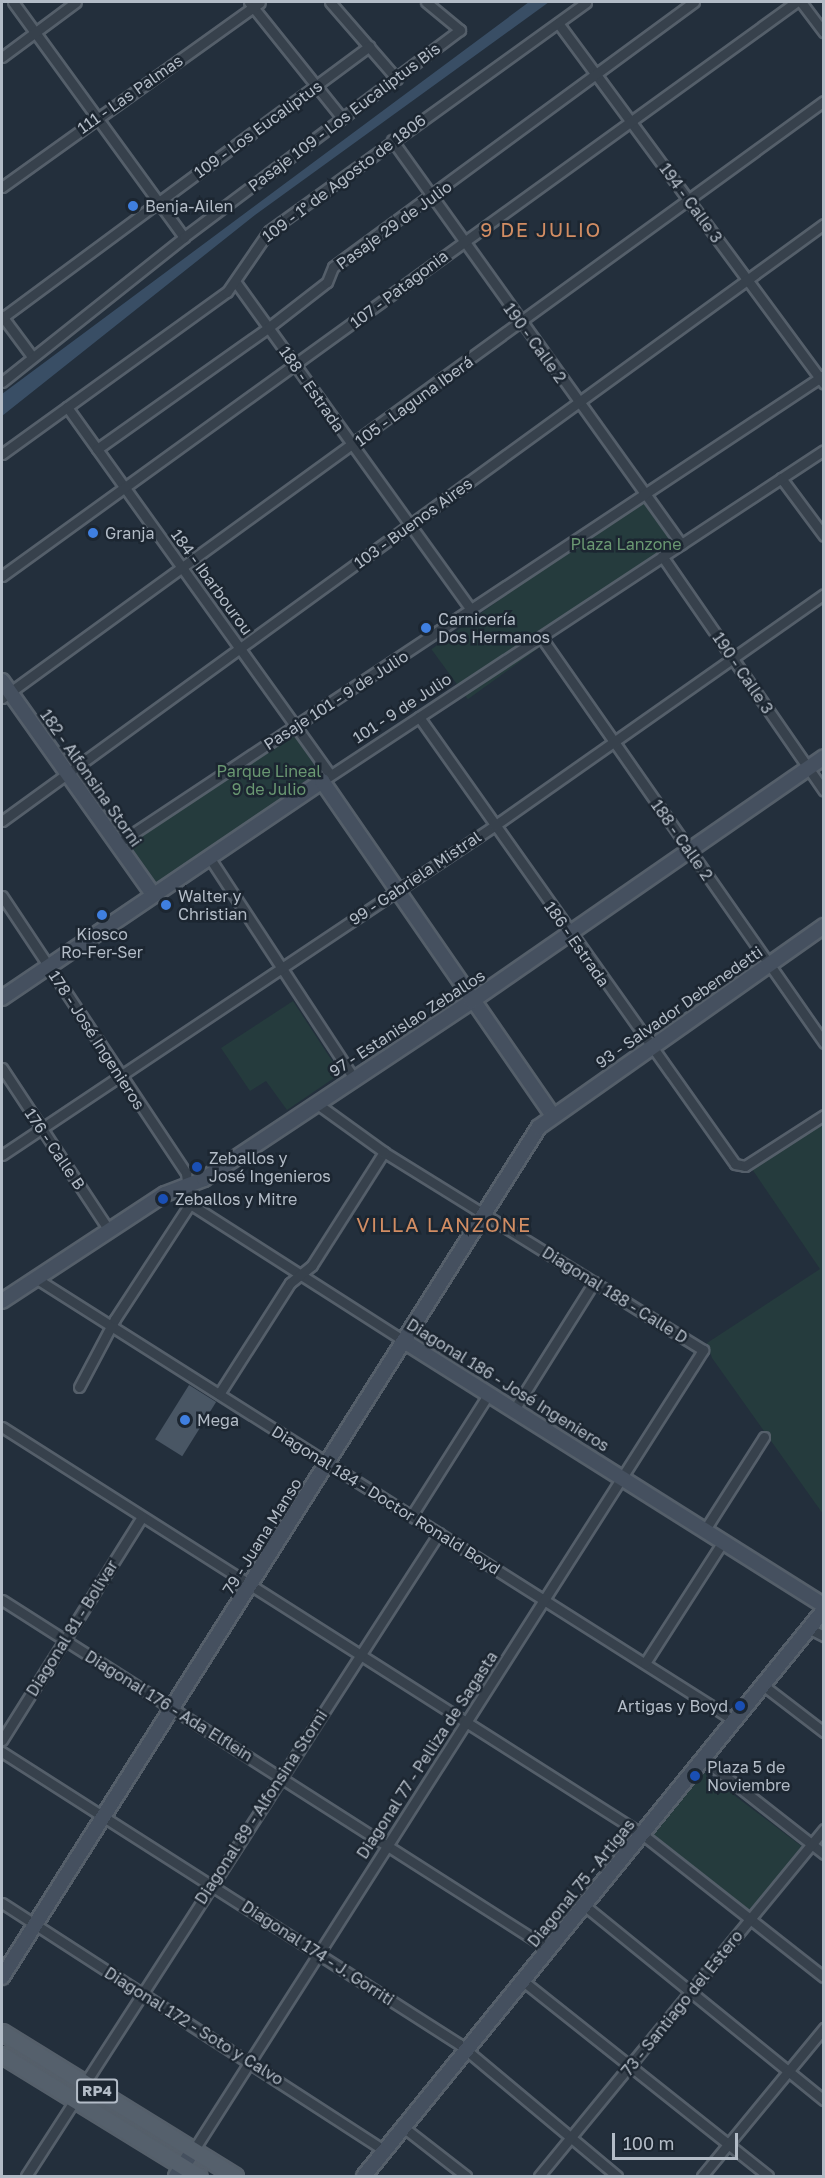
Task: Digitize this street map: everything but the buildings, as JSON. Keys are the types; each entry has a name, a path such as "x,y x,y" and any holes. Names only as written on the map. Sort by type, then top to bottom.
{"main road":[{"name":"RP4","path":"2,2032 235,2176"},
{"name":"RP4","path":"2,2055 75,2100 180,2171 199,2176"}],"street":[{"path":"13,2 184,237"},
{"path":"2,57 76,2"},
{"path":"330,2 397,79"},
{"name":"Pasaje 109 - Los Eucaliptus Bis","path":"2,382 31,355 184,237 460,30 426,2"},
{"name":"109 - 1° de Agosto de 1806","path":"2,454 237,284 256,245 269,231 586,2"},
{"name":"Pasaje 29 de Julio","path":"97,449 269,327 327,282 333,267 432,198 694,2"},
{"name":"107 - Patagonia","path":"2,576 296,366 462,242 796,2"},
{"path":"801,2 824,32"},
{"path":"254,3 342,118"},
{"name":"111 - Las Palmas","path":"2,187 254,3"},
{"name":"194 - Calle 3","path":"558,22 598,73 746,279 822,379"},
{"name":"109 - Los Eucaliptus","path":"2,317 369,46"},
{"name":"105 - Laguna Iberá","path":"4,691 183,569 824,101"},
{"name":"190 - Calle 2","path":"392,140 462,242 681,544"},
{"name":"103 - Buenos Aires","path":"2,821 824,224"},
{"name":"188 - Estrada","path":"237,284 472,611"},
{"path":"2,317 31,355"},
{"name":"Pasaje 101 - 9 de Julio","path":"117,844 822,379"},
{"name":"184 - Ibarbourou","path":"67,407 296,727 396,891 552,1113"},
{"name":"101 - 9 de Julio","path":"2,998 326,778 824,450"},
{"path":"781,478 824,536"},
{"name":"190 - Calle 3","path":"662,556 824,791"},
{"name":"99 - Gabriela Mistral","path":"2,1155 494,826 824,594"},
{"name":"188 - Calle 2","path":"540,637 824,1043"},
{"name":"182 - Alfonsina Storni","path":"4,691 68,773 153,894"},
{"name":"186 - Estrada","path":"419,717 651,1048 740,1167 824,1115"},
{"name":"97 - Estanislao Zeballos","path":"2,1301 165,1194 189,1185 472,1001 824,757"},
{"path":"209,856 353,1077"},
{"name":"178 - José Ingenieros","path":"2,896 186,1173 189,1185"},
{"name":"93 - Salvador Debenedetti","path":"552,1113 651,1048 824,926"},
{"name":"176 - Calle B","path":"2,1068 109,1230"},
{"name":"Diagonal 188 - Calle D","path":"316,1103 384,1152 703,1350"},
{"name":"79 - Juana Manso","path":"2,1977 174,1709 539,1127 552,1113"},
{"path":"219,1394 290,1283 312,1265 384,1152"},
{"path":"79,1387 112,1326 190,1204 189,1185"},
{"name":"Diagonal 186 - José Ingenieros","path":"190,1204 404,1341 706,1528 824,1605"},
{"name":"Diagonal 184 - Doctor Ronald Boyd","path":"37,1279 735,1721"},
{"path":"515,1408 594,1282"},
{"name":"Diagonal 77 - Pelliza de Sagasta","path":"180,2171 318,1953 469,1723 703,1350"},
{"path":"412,1515 489,1393"},
{"path":"2,1427 642,1834 824,1977"},
{"path":"706,1528 764,1437"},
{"name":"Diagonal 81 - Bolivar","path":"2,1740 142,1516"},
{"name":"Diagonal 89 - Alfonsina Storni","path":"85,2083 140,1993 439,1533"},
{"path":"645,1663 724,1540"},
{"name":"Diagonal 176 - Ada Elflein","path":"2,1600 549,1949"},
{"name":"Diagonal 75 - Artigas","path":"364,2176 824,1610"},
{"path":"810,1629 824,1636"},
{"path":"764,1686 824,1732"},
{"name":"Diagonal 174 - J. Gorriti","path":"2,1752 466,2050 617,2176"},
{"path":"703,1759 824,1854"},
{"name":"73 - Santiago del Estero","path":"539,2176 824,1829"},
{"name":"Diagonal 172 - Soto y Calvo","path":"2,1904 140,1993 252,2060 385,2151"},
{"path":"585,1906 824,2100"},
{"path":"523,1982 768,2176"},
{"path":"702,2176 824,2028"},
{"path":"26,2176 75,2100"},
{"path":"403,2127 466,2176"}],"green space":[{"name":"Plaza Lanzone","path":"645,494 681,544 468,699 431,649"},
{"name":"Parque Lineal 9 de Julio","path":"293,733 322,776 155,889 126,846"},
{"path":"293,1001 338,1070 334,1078 287,1110 266,1081 250,1091 221,1048"},
{"path":"823,1122 823,1514 712,1358 707,1343 820,1269 752,1169"},
{"path":"698,1768 805,1849 755,1915 648,1834"}],"water":[{"path":"529,2 549,2 255,215 2,416 2,394"}],"place":[{"name":"Benja-Ailen","path":"133,206"},
{"name":"Granja","path":"93,533"},
{"name":"Carnicería Dos Hermanos","path":"426,628"},
{"name":"Walter y Christian","path":"166,905"},
{"name":"Kiosco Ro-Fer-Ser","path":"102,915"},
{"name":"Zeballos y José Ingenieros","path":"197,1167"},
{"name":"Zeballos y Mitre","path":"163,1199"},
{"name":"Mega","path":"185,1420"},
{"name":"Artigas y Boyd","path":"740,1706"},
{"name":"Plaza 5 de Noviembre","path":"695,1776"}],"district":[{"name":"9 DE JULIO","path":"541,229"},
{"name":"VILLA LANZONE","path":"444,1224"}]}
